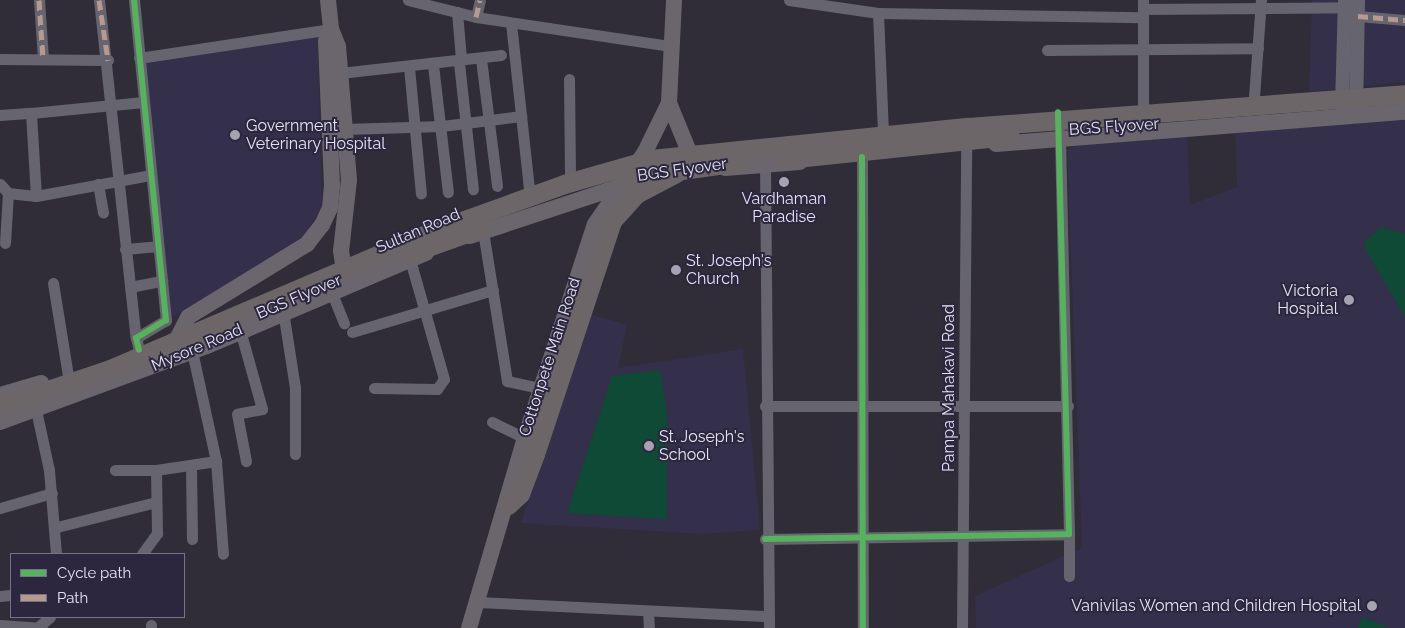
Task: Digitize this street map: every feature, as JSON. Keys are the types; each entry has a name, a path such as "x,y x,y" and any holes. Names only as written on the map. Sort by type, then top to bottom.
{"highway":[{"name":"BGS Flyover","path":"0,406 174,343 431,232 564,184 651,159 968,127 1405,94"},
{"name":"BGS Flyover","path":"0,416 182,350 341,279 559,200 689,158 1405,103"},
{"path":"508,505 520,494 535,454 612,221 636,194 689,158"}],"main road":[{"path":"174,343 188,317 307,244 322,225 330,208 332,185 326,48 330,28 328,0"},
{"name":"Cottonpete Main Road","path":"674,0 669,103 689,158"},
{"path":"330,28 338,42 345,129 349,196 342,265 347,284"},
{"name":"Sultan Road","path":"198,326 342,265 404,235 529,190 645,152 689,158 883,132 1058,112 1405,86"},
{"name":"Cottonpete Main Road","path":"469,628 508,505 540,388 595,224 626,182 645,152 669,103"},
{"name":"Mysore Road","path":"0,422 192,352 347,284 483,231 626,182 697,169 862,157 1061,138 1405,112"},
{"path":"574,175 587,195 595,224"},
{"name":"Mysore Road","path":"0,395 68,376 137,344 198,326"}],"street":[{"path":"39,0 43,59"},
{"path":"99,0 108,60 125,249 137,344"},
{"path":"134,0 166,320 137,344"},
{"path":"408,0 476,17 671,46"},
{"path":"476,17 480,0"},
{"path":"789,0 878,13 1143,9 1261,4 1353,6 1405,20"},
{"path":"865,0 865,12"},
{"path":"990,0 990,12"},
{"path":"1254,97 1261,4"},
{"path":"1349,116 1348,91 1353,6"},
{"path":"1143,9 1143,106"},
{"path":"457,12 473,189"},
{"path":"878,13 883,132"},
{"path":"511,23 529,190"},
{"path":"140,58 330,28"},
{"path":"1047,50 1258,48"},
{"path":"340,73 501,55"},
{"path":"0,59 108,60"},
{"path":"481,59 497,186"},
{"path":"433,65 442,126 448,192"},
{"path":"409,67 420,192"},
{"path":"569,79 574,175"},
{"path":"0,115 143,102"},
{"path":"1058,112 1061,138 1068,406 1069,576"},
{"path":"31,113 36,196"},
{"path":"345,129 442,126 520,116"},
{"name":"Pampa Mahakavi Road","path":"962,628 966,536 966,147"},
{"path":"862,157 863,628"},
{"path":"765,164 765,538 769,628"},
{"path":"5,242 4,188 36,196 150,175"},
{"path":"98,184 103,213"},
{"path":"483,231 507,381 540,388"},
{"path":"125,249 158,246"},
{"path":"374,388 437,388 444,379 410,260"},
{"path":"130,287 162,280"},
{"path":"53,283 68,376"},
{"path":"331,291 348,328 424,311 493,290"},
{"path":"283,311 296,388 295,454"},
{"path":"240,330 262,409 237,414 246,461"},
{"path":"192,352 216,461 223,554"},
{"path":"765,406 862,405 965,408 1068,406"},
{"path":"36,410 57,527 56,553"},
{"path":"492,422 525,438"},
{"path":"115,470 156,470 191,467 216,461"},
{"path":"191,467 192,539"},
{"path":"143,553 156,533 156,470"},
{"path":"0,508 52,493"},
{"path":"57,527 156,502"},
{"path":"765,538 863,535 1069,534"},
{"path":"477,602 768,616"},
{"path":"648,611 649,628"},
{"path":"37,628 49,618"},
{"path":"0,625 42,628"}],"shaded area":[{"path":"1312,0 1405,0 1405,82 1309,92"},
{"name":"Government Veterinary Hospital","path":"318,35 322,207 299,245 166,320 144,64"},
{"path":"1405,115 1405,628 976,628 975,596 1082,548 1067,151 1077,141 1187,132 1190,205 1237,187 1235,128"},
{"name":"St. Joseph's School","path":"590,314 627,325 618,368 743,349 760,530 702,534 521,523"}],"green space":[{"path":"1381,227 1405,234 1405,317 1365,249 1365,241"},
{"path":"660,370 667,414 667,519 567,513 612,376"},
{"path":"1362,617 1390,628 1358,628"}],"marked path":[{"path":"39,0 43,59"},
{"path":"99,0 108,60"},
{"path":"476,17 480,0"},
{"path":"1358,16 1405,20"}],"cycle path":[{"path":"134,0 166,320 136,338 139,350"},
{"path":"765,539 1069,534 1058,112"},
{"path":"862,157 863,628"}],"place":[{"name":"Government Veterinary Hospital","path":"235,135"},
{"name":"Vardhaman Paradise","path":"784,182"},
{"name":"St. Joseph's Church","path":"676,270"},
{"name":"Victoria Hospital","path":"1349,300"},
{"name":"St. Joseph's School","path":"649,446"},
{"name":"Vanivilas Women and Children Hospital","path":"1372,606"}]}
